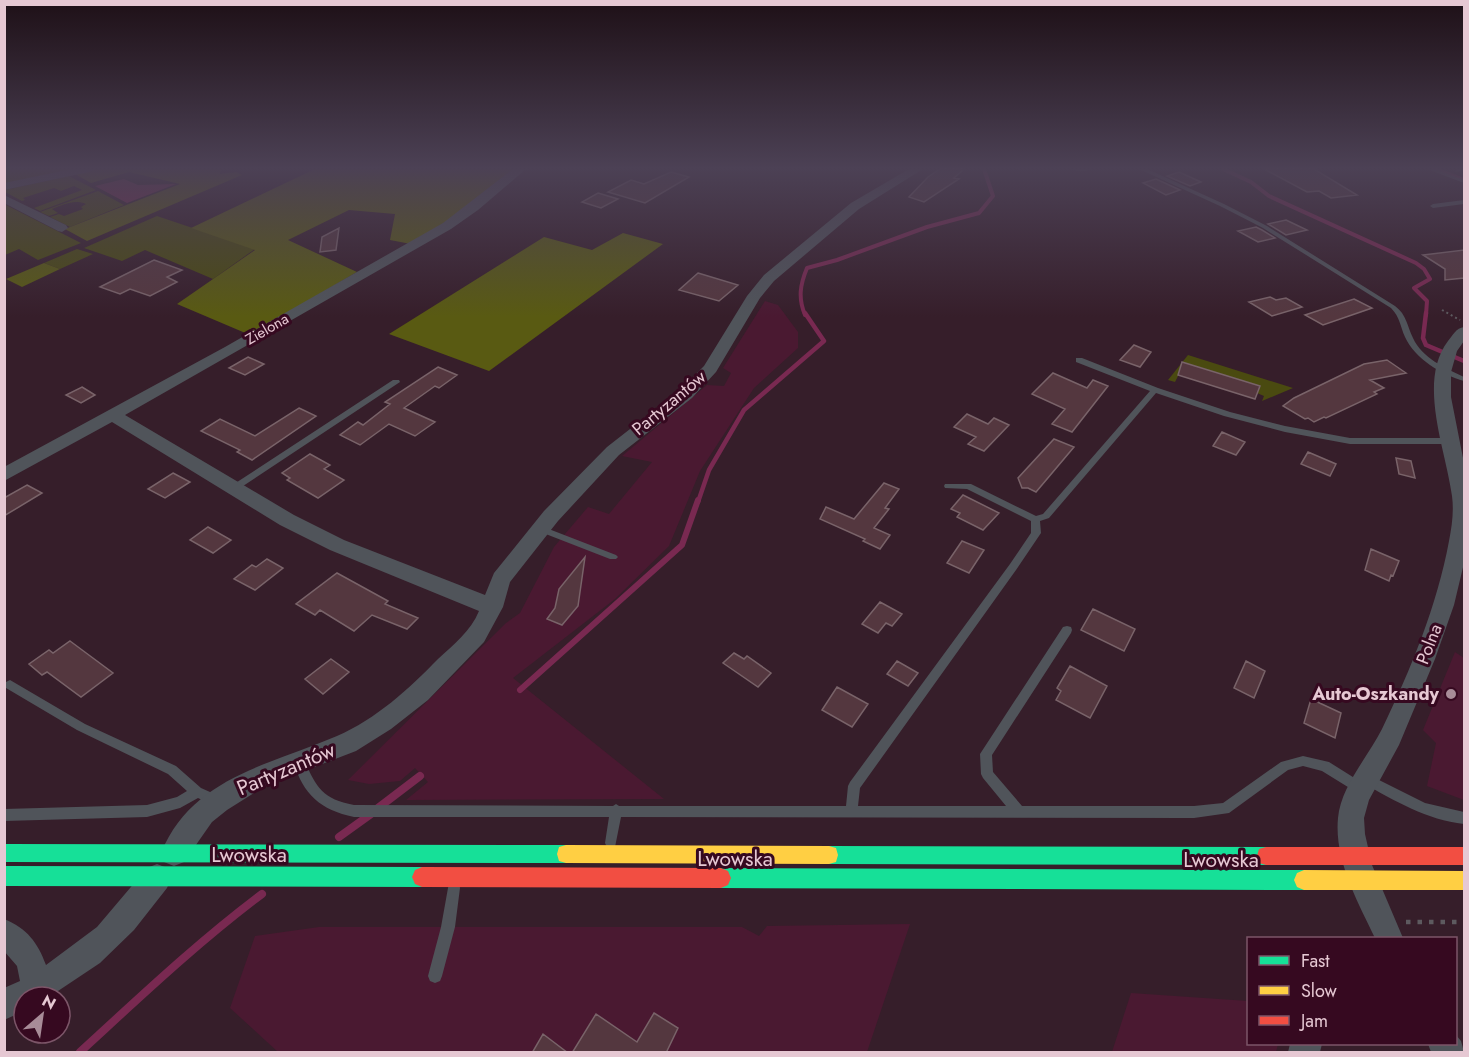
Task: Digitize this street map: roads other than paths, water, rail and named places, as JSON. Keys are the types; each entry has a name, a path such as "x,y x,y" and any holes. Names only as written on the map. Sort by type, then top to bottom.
{"main road":[{"name":"Lwowska","path":"4,853 166,865 266,876 607,880 1360,869 1464,856"},
{"name":"Lwowska","path":"4,876 298,853 609,853 1360,869 1464,881"}],"street":[{"path":"43,218 62,228"},
{"name":"Zielona","path":"4,475 230,350 458,218"},
{"name":"Partyzantów","path":"42,985 68,970 97,948 124,922 203,813 207,796 347,743 399,709 441,673 476,636 492,607 501,579 541,529 613,451 687,394 710,369 754,296 769,278 840,218"},
{"path":"1446,360 1464,331"},
{"name":"Polna","path":"1394,930 1360,869 1351,818 1354,803 1390,739 1436,629 1448,590 1462,520 1458,467 1444,407 1446,360"},
{"path":"112,415 287,520 337,545 492,607"},
{"path":"4,933 18,941 27,953 35,975 35,985"}],"lane":[{"path":"1248,218 1393,307 1404,318 1410,340 1416,348 1446,360 1464,379"},
{"path":"1079,360 1155,390 1232,415 1350,441 1452,441"},
{"path":"234,488 396,382"},
{"path":"948,486 968,486 1035,519 1046,516 1155,390"},
{"path":"852,811 854,786 1013,567 1036,533 1035,519"},
{"path":"541,529 613,557"},
{"path":"1019,812 987,774 986,754 1067,630"},
{"path":"10,685 81,727 172,770 207,796"},
{"path":"298,760 307,782 324,802 354,811 1019,812 1194,812 1225,809 1285,766 1303,761 1325,766 1413,806 1443,816 1464,818"},
{"path":"4,816 147,811 207,796"},
{"path":"609,853 616,810"},
{"path":"435,976 456,877"}],"waterway":[{"path":"805,315 801,303 801,292 807,268 959,218"},
{"path":"1318,218 1416,263 1424,269 1430,279 1414,288 1427,301 1426,315"},
{"path":"698,502 709,470 744,410 824,341 805,313"},
{"path":"1426,313 1423,338 1426,345 1464,361"},
{"path":"520,690 682,545 698,500"},
{"path":"378,808 420,776"},
{"path":"339,837 371,814"},
{"path":"80,1052 192,951 262,894"}],"place":[{"name":"Auto-Oszkandy","path":"1451,694"}]}
